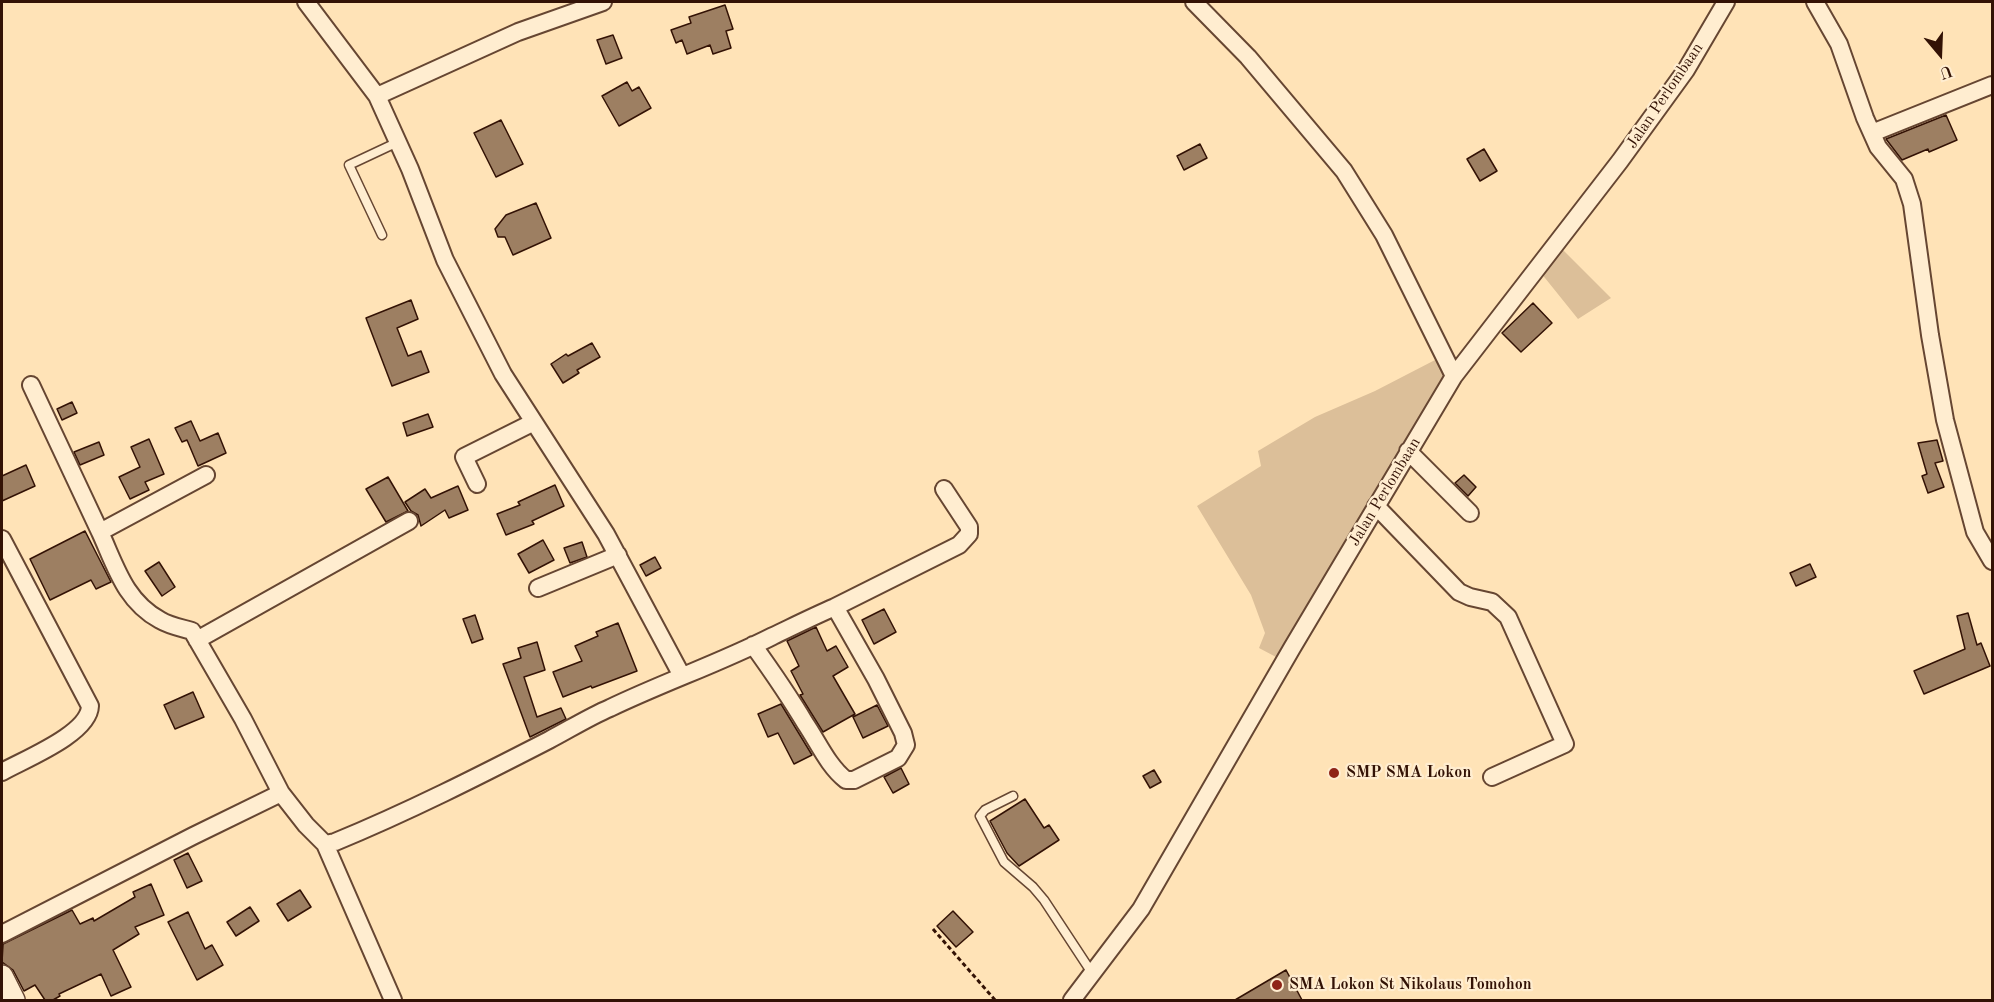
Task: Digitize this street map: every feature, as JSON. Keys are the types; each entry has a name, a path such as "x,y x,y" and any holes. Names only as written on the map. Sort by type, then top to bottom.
{"street":[{"path":"306,2 377,96 445,260 503,374 618,555 682,676"},
{"path":"377,96 518,32 603,2"},
{"path":"1194,2 1248,57 1344,171 1384,235 1454,375"},
{"name":"Jalan Perlombaan","path":"1073,1000 1141,909 1454,375 1620,161 1686,70 1726,2"},
{"path":"1815,2 1839,44 1878,147 1904,179 1912,204 1945,420 1975,532 1992,561"},
{"path":"1872,133 1992,85"},
{"path":"31,385 129,596 161,621 192,631 243,719 281,793 306,825 325,844 393,1000"},
{"path":"477,484 464,457 534,422"},
{"path":"1408,451 1470,513"},
{"path":"100,532 206,475"},
{"path":"325,844 335,842 410,808 610,708 835,607 959,545 969,534 969,527 944,489"},
{"path":"1376,506 1459,592 1492,602 1508,617 1565,744 1492,777"},
{"path":"197,640 409,521"},
{"path":"2,539 90,706 90,713 84,722 67,737 2,772"},
{"path":"538,588 618,555"},
{"path":"753,645 778,679 838,774 846,780 854,780 898,758 906,745 903,733 876,679 835,607"},
{"path":"2,933 281,793"},
{"path":"2,976 14,1000"}],"lane":[{"path":"382,236 349,165 398,142"},
{"path":"1013,796 985,810 980,816 983,824 1004,862 1044,900 1092,973"}],"path":[{"path":"933,929 995,1000"}],"shaded area":[{"path":"1561,248 1611,298 1578,319 1541,273"},
{"path":"1435,360 1445,374 1276,657 1259,648 1265,633 1251,595 1197,506 1261,466 1258,451 1315,417 1375,391"}],"building":[{"path":"725,5 733,29 726,31 731,48 713,54 710,45 687,54 682,40 676,43 671,30 691,23 689,17"},
{"path":"613,35 622,58 606,64 597,40"},
{"path":"627,82 632,91 639,87 651,108 619,126 602,96"},
{"path":"1946,115 1957,140 1929,152 1928,149 1902,160 1886,139"},
{"path":"501,120 523,164 496,177 474,133"},
{"path":"1200,144 1207,158 1184,170 1177,156"},
{"path":"1484,149 1497,171 1480,181 1467,159"},
{"path":"536,203 551,238 513,255 505,237 498,237 495,229 506,215"},
{"path":"411,300 418,319 397,328 408,356 421,351 429,372 392,386 366,318"},
{"path":"1533,303 1552,323 1521,352 1502,333"},
{"path":"592,343 600,357 577,370 579,373 563,383 551,364 566,354 568,356"},
{"path":"72,402 77,413 62,420 57,409"},
{"path":"428,414 433,427 407,436 403,423"},
{"path":"191,421 200,441 218,433 226,453 198,466 187,440 182,442 175,428"},
{"path":"149,439 164,474 145,482 149,490 130,499 119,477 140,467 131,447"},
{"path":"1937,440 1943,461 1935,463 1944,487 1928,493 1922,476 1927,474 1918,443"},
{"path":"99,442 104,455 80,465 74,452"},
{"path":"26,465 35,486 2,501 2,476"},
{"path":"1464,475 1476,487 1468,496 1455,483"},
{"path":"388,477 408,511 386,522 366,489"},
{"path":"555,485 564,506 532,521 534,524 506,535 497,514 520,505 518,502"},
{"path":"458,486 468,510 449,518 445,510 421,526 418,515 411,511 405,502 425,489 431,498"},
{"path":"85,531 111,582 96,589 91,580 50,600 30,559"},
{"path":"543,540 554,560 529,573 518,554"},
{"path":"582,542 587,557 570,563 564,548"},
{"path":"655,557 661,568 646,576 640,565"},
{"path":"159,562 175,587 162,596 145,571"},
{"path":"1810,564 1816,577 1796,586 1790,573"},
{"path":"884,609 896,632 874,644 862,620"},
{"path":"1968,613 1977,645 1981,643 1990,666 1924,694 1914,671 1965,649 1957,616"},
{"path":"475,615 483,639 472,643 463,619"},
{"path":"618,623 637,671 563,697 553,672 582,661 575,646 598,636 596,632"},
{"path":"816,627 827,651 836,646 848,667 833,676 855,714 823,732 800,695 803,694 791,671 799,666 787,641"},
{"path":"537,642 545,670 524,677 537,717 561,708 566,719 530,737 503,664 521,658 518,648"},
{"path":"193,692 204,717 175,729 164,705"},
{"path":"781,704 812,755 794,764 778,733 768,737 758,714"},
{"path":"877,705 888,726 863,738 853,717"},
{"path":"901,768 909,784 893,793 884,777"},
{"path":"1154,770 1161,782 1150,788 1143,776"},
{"path":"1025,799 1044,828 1049,825 1059,840 1019,866 1007,853 990,821"},
{"path":"188,853 202,881 187,888 174,860"},
{"path":"151,884 164,915 135,927 139,934 113,950 131,987 111,996 101,974 59,994 60,996 53,1000 45,1000 35,985 24,991 13,970 2,962 3,944 72,910 80,924 93,918 94,921 135,897 133,892"},
{"path":"300,890 311,907 288,921 277,904"},
{"path":"250,907 259,921 236,936 227,922"},
{"path":"953,911 973,932 956,947 937,926"},
{"path":"188,912 205,949 212,945 223,965 197,980 168,922"},
{"name":"SMA Lokon St Nikolaus Tomohon","path":"1286,970 1302,1000 1235,1000"}],"place":[{"name":"SMP SMA Lokon","path":"1334,773"},
{"name":"SMA Lokon St Nikolaus Tomohon","path":"1277,985"}]}
